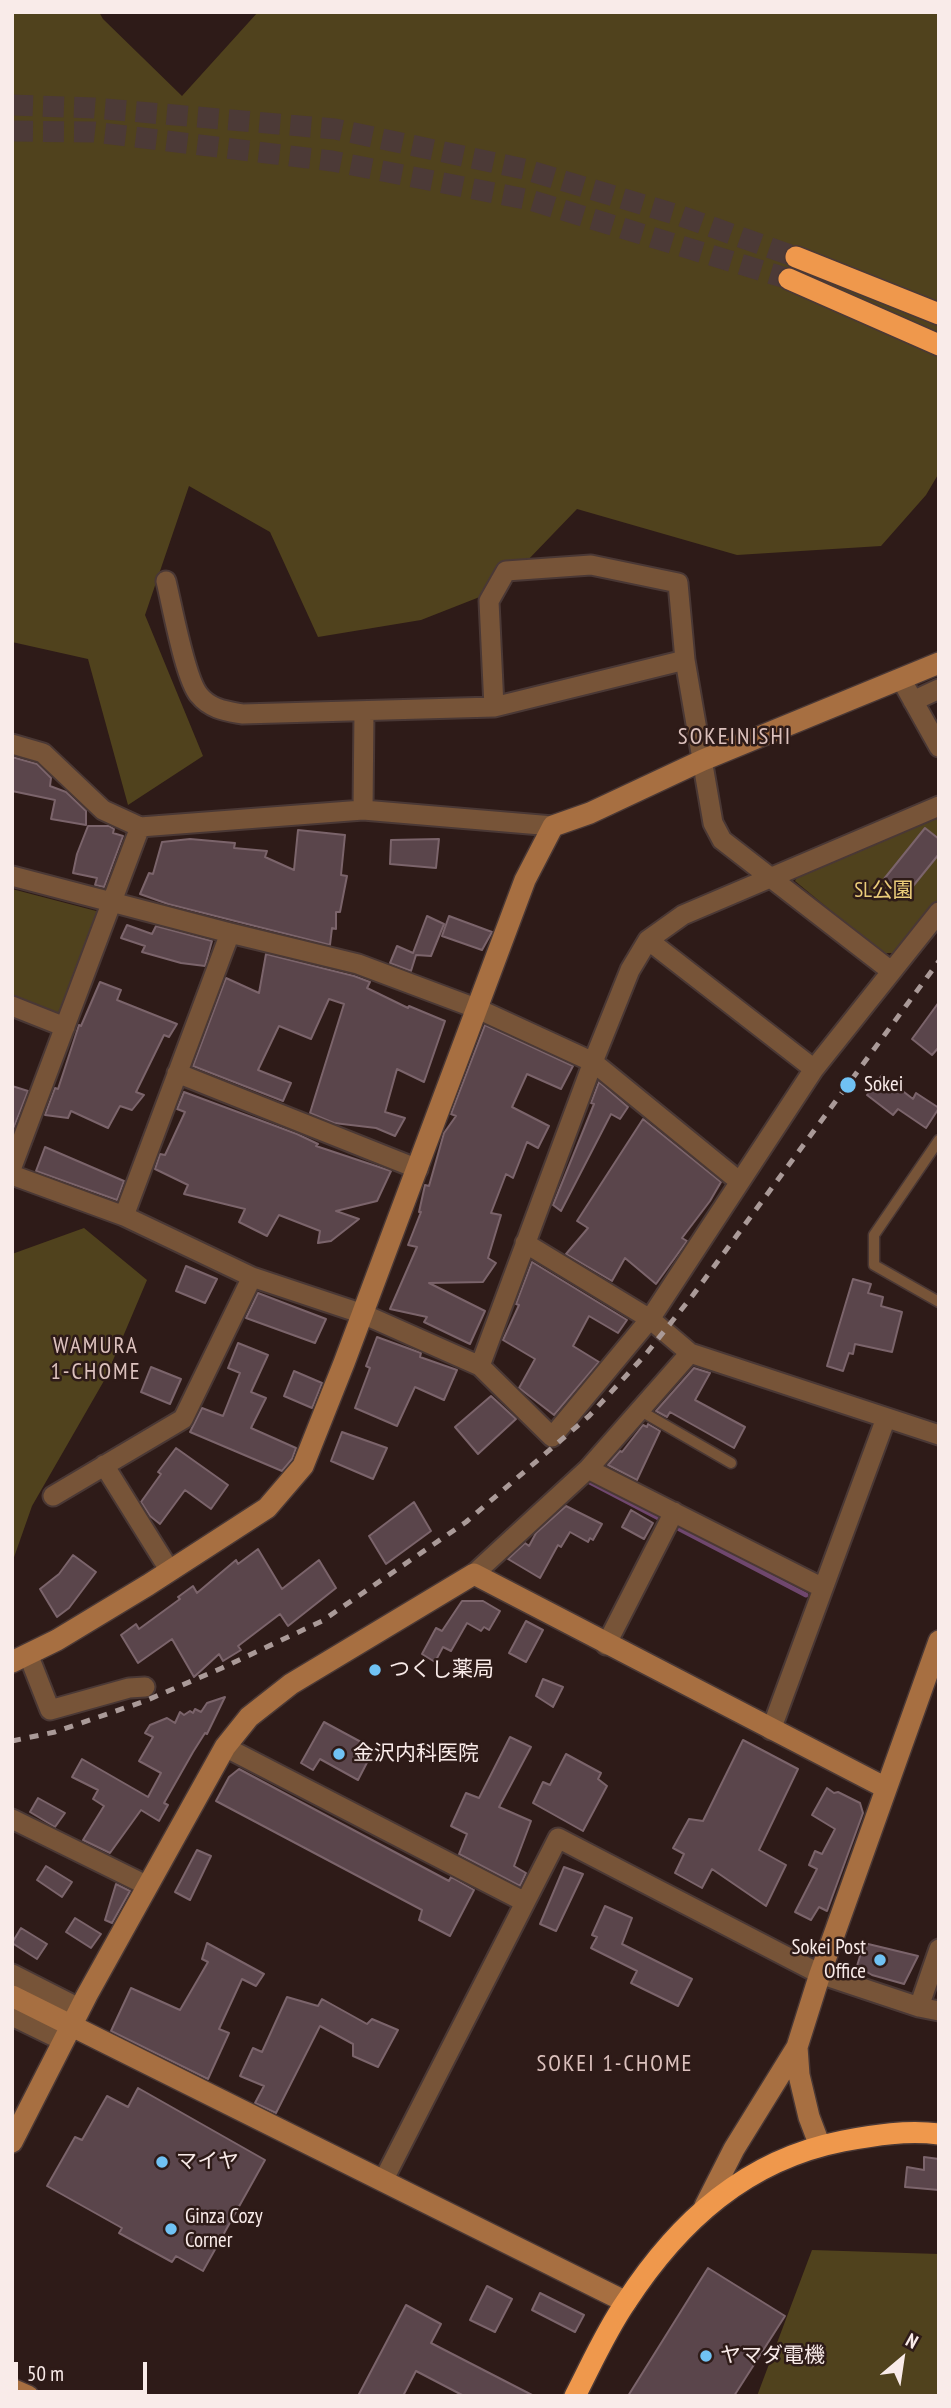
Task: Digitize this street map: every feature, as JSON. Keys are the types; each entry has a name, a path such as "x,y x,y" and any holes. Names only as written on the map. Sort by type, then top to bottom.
{"highway":[{"path":"796,257 939,314"},
{"path":"789,279 939,345"},
{"path":"575,2396 626,2302 668,2247 705,2206 783,2157 820,2146 871,2136 920,2132 939,2134"}],"street":[{"path":"494,706 489,601 506,571 591,565 678,583 685,660 702,760 713,823 722,840 891,971"},
{"path":"166,581 189,674 198,695 217,709 242,714 494,706 685,660"},
{"path":"12,744 43,752 103,810 140,827 363,810 553,826 590,813 702,760 939,663"},
{"path":"901,679 939,747"},
{"path":"913,701 939,690"},
{"path":"363,810 364,711"},
{"path":"481,1366 593,1062 630,970 648,940 683,915 939,806"},
{"path":"145,1687 129,1688 50,1710 20,1658 57,1640 267,1508 303,1466 363,1314 525,880 553,826"},
{"path":"12,1167 140,827"},
{"path":"12,876 358,964 478,1009 593,1062 740,1182"},
{"path":"12,1175 124,1216 253,1277 363,1314 481,1366 552,1437 650,1319 814,1069 939,912"},
{"path":"124,1216 230,933"},
{"path":"648,940 814,1069"},
{"path":"12,1006 65,1027"},
{"path":"177,1073 418,1168"},
{"path":"525,1242 650,1319 690,1353 939,1435"},
{"path":"53,1496 183,1419 253,1277"},
{"path":"12,2142 62,2031 148,1886 225,1746 249,1717 291,1684 474,1574 588,1469 690,1353"},
{"path":"771,1730 886,1418"},
{"path":"104,1465 170,1571"},
{"path":"588,1469 823,1588"},
{"path":"606,1645 674,1512"},
{"path":"474,1574 606,1645 886,1788"},
{"path":"705,2206 734,2148 797,2047 820,1974 939,1641"},
{"path":"225,1746 525,1902"},
{"path":"12,1819 148,1886"},
{"path":"383,2181 558,1838 820,1974 919,2007 939,2011"},
{"path":"919,2007 939,1949"},
{"path":"12,1974 71,2004"},
{"path":"12,1996 62,2031"},
{"path":"12,2016 62,2031 383,2181 626,2302"},
{"path":"797,2047 809,2117 820,2146"},
{"path":"12,2389 28,2396"}],"lane":[{"path":"939,1140 874,1234 874,1265 939,1302"},
{"path":"639,1410 731,1463"}],"green space":[{"path":"12,12 99,12 182,96 258,12 939,12 939,473 926,495 881,546 737,555 577,509 500,589 421,620 318,637 270,532 189,486 145,615 203,756 128,805 88,659 12,642"},
{"name":"SL公園","path":"939,818 939,899 896,953 882,953 795,881 799,874"},
{"path":"12,889 100,912 61,1014 12,995"},
{"path":"84,1228 147,1280 105,1379 32,1506 12,1563 12,1254"},
{"path":"812,2250 939,2254 939,2396 757,2396"}],"building":[{"path":"12,757 37,764 51,778 50,786 66,792 86,811 86,825 51,819 55,800 12,791"},
{"path":"88,826 109,826 114,829 113,833 123,836 104,887 95,885 97,878 73,873"},
{"path":"925,828 939,839 939,854 905,896 884,879"},
{"path":"298,830 345,835 341,875 347,876 340,912 336,912 336,929 332,928 330,945 168,904 140,894 149,873 153,874 162,842 190,839 235,843 234,848 267,851 265,857 294,870"},
{"path":"439,839 436,868 390,864 391,840"},
{"path":"427,916 444,924 431,956 416,955 411,971 390,963 397,946 413,953"},
{"path":"449,916 492,932 482,950 442,936"},
{"path":"127,925 152,934 156,926 212,941 205,966 181,963 142,952 145,946 121,938"},
{"path":"266,954 354,976 370,982 367,988 408,1008 409,1006 445,1021 424,1082 397,1069 385,1112 405,1118 395,1136 376,1128 334,1123 310,1113 344,1004 329,999 311,1039 279,1026 258,1070 291,1083 283,1101 193,1066 226,978 259,993"},
{"path":"100,982 121,990 117,1000 177,1024 169,1037 164,1035 136,1092 144,1095 132,1110 120,1106 108,1128 71,1111 68,1118 45,1115 55,1088 58,1089 79,1025 81,1026"},
{"path":"939,1002 939,1047 932,1055 912,1039"},
{"path":"485,1025 573,1066 561,1089 527,1074 512,1107 549,1126 538,1148 527,1142 513,1178 506,1174 491,1213 501,1215 488,1258 496,1263 483,1282 429,1283 485,1311 470,1344 424,1322 427,1317 390,1309 417,1247 408,1245 421,1212 425,1185 429,1186 444,1133 456,1116 451,1114"},
{"path":"882,1075 913,1099 916,1093 939,1108 926,1128 898,1109 893,1115 867,1095"},
{"path":"599,1082 628,1107 620,1119 611,1114 561,1211 553,1205 594,1104 591,1103"},
{"path":"12,1086 28,1091 12,1132"},
{"path":"184,1092 297,1134 318,1144 316,1146 391,1171 377,1201 336,1211 359,1219 331,1241 318,1243 320,1231 279,1215 267,1236 239,1222 245,1209 184,1194 188,1185 155,1169 160,1154 165,1155 185,1112 177,1109"},
{"path":"643,1119 721,1182 682,1238 687,1241 656,1284 625,1258 612,1281 566,1254 588,1228 577,1221"},
{"path":"45,1147 124,1181 117,1200 36,1171"},
{"path":"532,1262 627,1320 618,1333 589,1316 573,1346 599,1362 554,1415 519,1388 535,1359 503,1340 519,1305 516,1304"},
{"path":"186,1266 217,1279 205,1303 176,1291"},
{"path":"853,1279 871,1284 868,1293 883,1297 881,1306 902,1312 892,1352 855,1344 853,1354 849,1353 843,1371 827,1366"},
{"path":"258,1293 326,1319 315,1343 246,1318"},
{"path":"377,1337 457,1370 444,1400 415,1387 397,1426 355,1408 370,1368 366,1366"},
{"path":"238,1343 268,1355 251,1392 266,1398 251,1428 296,1448 292,1459 282,1471 190,1432 202,1408 223,1416 240,1373 228,1368"},
{"path":"151,1367 181,1379 170,1404 141,1392"},
{"path":"694,1368 710,1373 695,1400 745,1427 734,1448 670,1412 667,1417 656,1411"},
{"path":"294,1371 322,1383 312,1408 284,1396"},
{"path":"491,1396 516,1419 478,1454 455,1427"},
{"path":"648,1424 660,1431 637,1480 608,1465 643,1425 647,1427"},
{"path":"342,1432 387,1448 373,1479 331,1461"},
{"path":"176,1448 228,1485 211,1509 185,1490 160,1524 150,1516 141,1502"},
{"path":"414,1502 431,1531 386,1564 369,1536"},
{"path":"566,1506 602,1524 593,1540 590,1538 588,1542 570,1532 561,1547 558,1545 540,1578 508,1559 525,1543 529,1546 536,1533"},
{"path":"631,1510 653,1523 644,1539 622,1527"},
{"path":"258,1549 282,1589 319,1560 336,1588 288,1626 280,1614 238,1646 241,1650 223,1661 219,1654 194,1677 172,1639 138,1663 121,1635 136,1624 139,1629 193,1586 197,1593 236,1560 238,1564"},
{"path":"73,1555 96,1572 69,1608 57,1617 40,1589 59,1574"},
{"path":"462,1601 483,1601 500,1611 489,1630 484,1627 481,1631 467,1623 451,1651 443,1647 435,1662 422,1654 436,1628 442,1631"},
{"path":"526,1621 543,1630 526,1662 509,1653"},
{"path":"543,1679 563,1687 553,1707 536,1696"},
{"path":"225,1697 207,1734 205,1733 193,1752 164,1803 168,1805 159,1821 141,1810 110,1853 83,1840 104,1806 93,1799 98,1790 72,1777 82,1759 148,1797 161,1773 139,1761 153,1737 145,1733 150,1725 167,1718 175,1723 180,1712 184,1715 190,1711 193,1713 195,1709 201,1712 207,1703"},
{"name":"金沢内科医院","path":"324,1722 374,1749 358,1780 320,1759 313,1770 301,1763"},
{"path":"510,1737 531,1747 499,1807 531,1821 514,1866 526,1873 520,1886 459,1854 467,1834 451,1826 466,1793 479,1798"},
{"path":"743,1740 798,1769 759,1850 786,1865 766,1906 712,1869 702,1888 675,1873 684,1854 673,1848 689,1819 703,1821"},
{"path":"566,1754 601,1773 598,1779 607,1786 583,1831 533,1803 543,1782 550,1785"},
{"path":"239,1769 449,1881 451,1877 474,1890 450,1936 419,1920 422,1910 216,1801 229,1777"},
{"path":"827,1788 860,1803 863,1813 827,1911 819,1907 811,1920 795,1912 817,1869 809,1865 815,1851 822,1854 835,1829 812,1815"},
{"path":"38,1798 65,1813 55,1827 30,1812"},
{"path":"197,1850 211,1856 190,1900 175,1892"},
{"path":"46,1866 72,1882 62,1897 37,1880"},
{"path":"564,1867 583,1874 556,1931 540,1924"},
{"path":"116,1884 130,1891 112,1923 105,1920"},
{"path":"605,1906 632,1918 622,1944 692,1979 678,2006 631,1983 637,1971 591,1948 597,1937 592,1935"},
{"path":"75,1918 101,1934 91,1948 66,1932"},
{"path":"21,1928 47,1944 37,1959 12,1943"},
{"path":"207,1943 264,1974 256,1986 242,1979 219,2029 229,2033 208,2079 111,2031 131,1988 180,2010 208,1962 202,1959"},
{"path":"864,1943 918,1956 904,1984 872,1975 857,1966"},
{"path":"287,1997 318,2006 322,1999 367,2024 372,2019 398,2030 378,2067 353,2056 353,2044 320,2026 276,2113 255,2103 264,2086 240,2076 253,2048 262,2052"},
{"path":"138,2088 265,2160 203,2271 176,2256 172,2262 119,2233 122,2228 47,2186 75,2137 82,2140 107,2096 128,2107"},
{"path":"924,2157 939,2159 939,2190 905,2187 907,2167 924,2170"},
{"name":"ヤマダ電機","path":"708,2268 785,2316 734,2396 628,2396"},
{"path":"487,2286 512,2299 495,2332 470,2320"},
{"path":"540,2293 584,2315 575,2332 532,2310"},
{"path":"406,2305 441,2324 431,2343 534,2396 464,2396 416,2371 403,2396 358,2396"}],"waterway":[{"path":"584,1479 806,1595"}],"tunnel":[{"path":"12,105 94,108 335,129 524,169 681,216 796,257"},
{"path":"12,131 94,132 332,161 530,200 789,279"}],"railway":[{"path":"12,1741 55,1732 145,1701 322,1621 466,1522 589,1416 646,1354 693,1295 939,961"}],"place":[{"name":"Sokei","path":"848,1085"},
{"name":"つくし薬局","path":"375,1670"},
{"name":"金沢内科医院","path":"339,1754"},
{"name":"Sokei Post Office","path":"880,1960"},
{"name":"マイヤ","path":"162,2162"},
{"name":"Ginza Cozy Corner","path":"171,2229"},
{"name":"ヤマダ電機","path":"706,2356"}],"district":[{"name":"SOKEINISHI","path":"735,737"},
{"name":"WAMURA 1-CHOME","path":"96,1359"},
{"name":"SOKEI 1-CHOME","path":"615,2064"}]}
